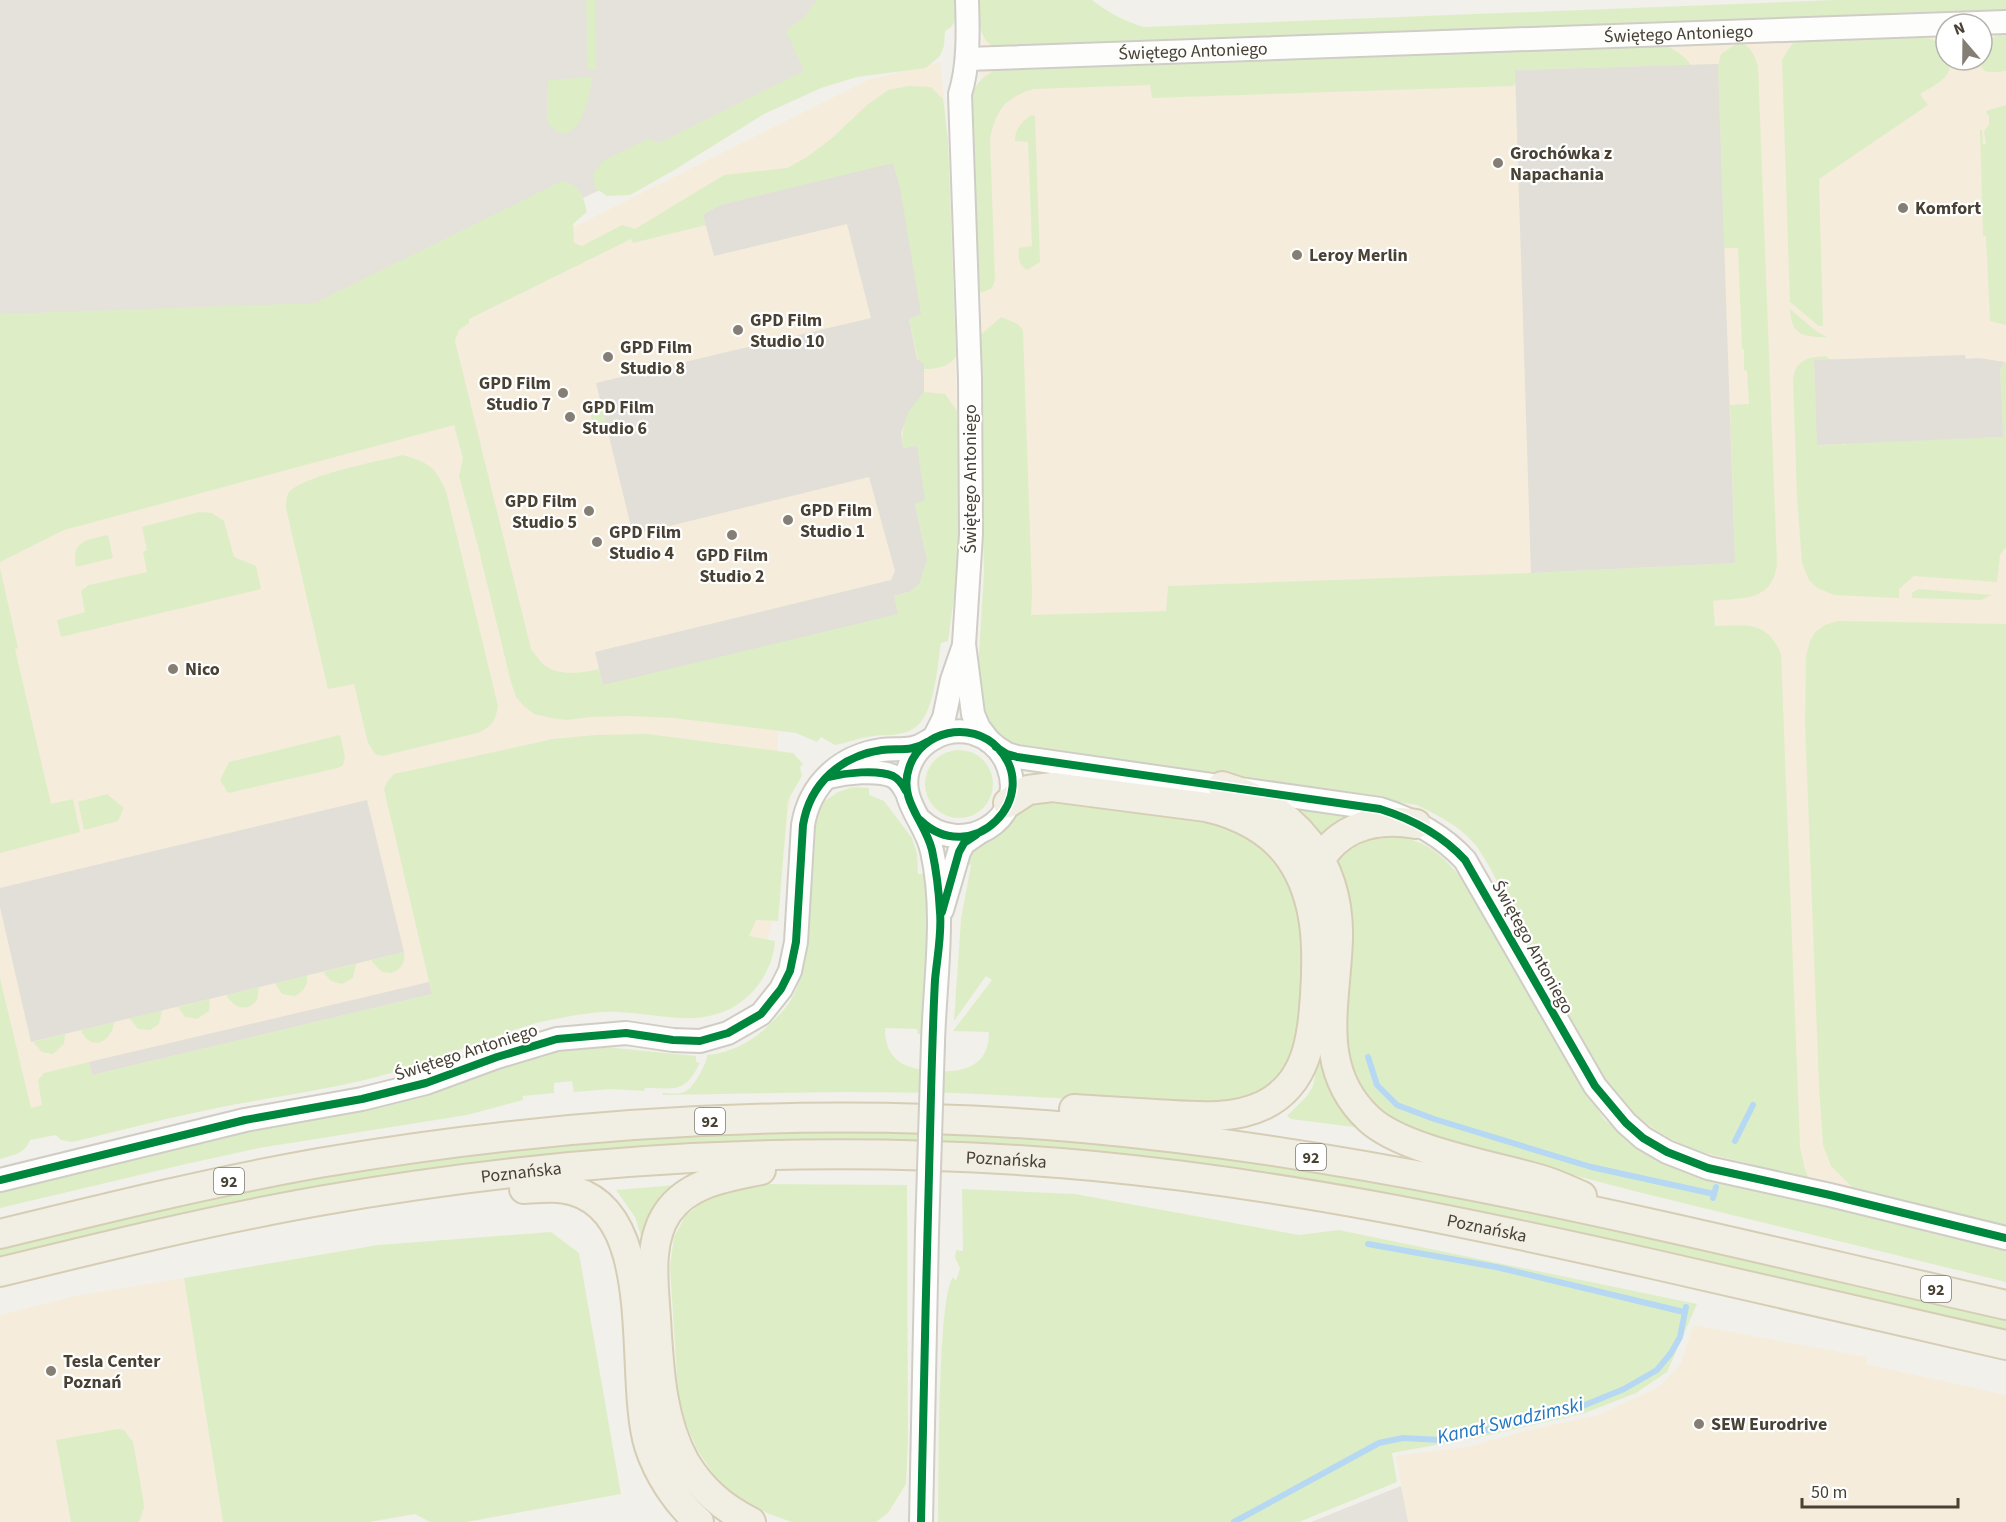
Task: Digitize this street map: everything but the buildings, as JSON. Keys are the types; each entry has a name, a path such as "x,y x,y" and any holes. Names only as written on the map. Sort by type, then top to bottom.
{"main road":[{"path":"1222,786 1257,799 1278,811 1302,832 1320,860 1332,891 1337,916 1338,938 1332,1029 1335,1064 1344,1086 1362,1112 1377,1126 1394,1135 1455,1157 1543,1180 1656,1226"},
{"path":"1008,803 1028,790 1052,787 1222,811 1252,824 1279,846 1295,867 1309,897"},
{"path":"961,1120 1067,1109 1205,1117 1243,1112 1270,1101 1284,1090 1300,1069 1311,1039 1317,950 1309,885 1320,860 1337,839 1358,828 1389,821 1416,824"},
{"name":"Poznańska","path":"0,1234 252,1176 368,1155 460,1142 533,1134 714,1121 824,1118 961,1120 1083,1128 1344,1162 1503,1192 1724,1239 2006,1305"},
{"path":"752,1522 724,1506 706,1492 686,1463 676,1441 664,1397 660,1371 654,1284 656,1242 668,1212 680,1199 698,1187 720,1178 831,1155"},
{"name":"Poznańska","path":"0,1272 219,1221 399,1188 619,1164 720,1157 909,1156 1087,1166 1162,1173 1309,1194 1430,1216 1604,1253 2006,1345"},
{"path":"399,1188 496,1191 560,1188 576,1191 607,1211 620,1232 632,1268 642,1402 649,1446 667,1483 699,1522"}],"street":[{"path":"967,0 967,59"},
{"name":"Świętego Antoniego","path":"2006,21 967,59 965,80 960,94 970,390 971,534 964,644 973,714 982,733 993,744 1017,757 1380,809 1416,824 1437,835 1465,860 1595,1086 1626,1123 1643,1138 1667,1152 1708,1168 2006,1238"},
{"name":"Świętego Antoniego","path":"0,1180 244,1120 362,1099 426,1083 497,1057 557,1039 593,1034 626,1033 673,1040 700,1041 728,1033 761,1014 781,989 790,971 796,942 806,810 812,796 838,766 855,756 888,750 909,750 931,740 944,718 952,680 964,644"},
{"path":"906,791 911,762 931,740 957,731 974,734 993,744 1006,760 1011,775 1012,789 1004,812 993,825 964,843 959,852 941,915"},
{"path":"828,777 860,773 886,774 898,780 906,791 911,807 920,820 933,852 941,915 933,1042 921,1522"},
{"path":"920,820 931,829 946,836 961,837 977,834"}],"shaded area":[{"path":"0,0 872,0 836,77 186,388 0,474"},
{"path":"2006,0 2006,1261 1680,1193 1459,815 985,683 979,102 983,35"},
{"path":"940,62 945,109 957,418 946,612 777,717 778,753 794,773 775,909 762,963 598,1009 18,1111 0,1044 0,527 462,283 868,80"},
{"path":"1718,64 1735,563 1531,573 1515,70"},
{"path":"893,163 900,187 921,314 909,319 917,359 924,364 924,392 909,411 901,433 903,448 917,446 925,500 915,504 927,560 919,584 909,592 894,596 898,614 603,685 595,652 891,580 895,571 869,477 633,535 596,383 871,318 847,224 714,256 703,215 720,205"},
{"path":"1965,355 1966,359 1979,358 2005,362 2000,369 2003,437 1817,445 1814,360"},
{"path":"367,800 404,952 31,1042 0,907 0,888"},
{"path":"429,982 432,994 92,1075 89,1062"},
{"path":"184,1278 223,1522 0,1522 0,1315 75,1296"},
{"path":"1693,1325 1867,1357 1866,1364 2006,1395 2006,1522 1408,1522 1396,1456 1468,1447 1599,1415 1659,1387 1681,1364"},
{"path":"1401,1486 1408,1522 1311,1522"}],"green space":[{"path":"586,0 595,0 596,70 588,70"},
{"path":"817,0 954,0 955,18 952,25 945,31 944,46 940,56 926,68 857,77 821,88 764,114 630,195 607,196 595,188 593,173 603,161 648,139 659,143 804,71 786,31 804,17"},
{"path":"979,0 1092,0 1117,16 1144,27 1835,0 2006,0 2006,10 992,46 983,36 979,19"},
{"path":"2006,33 2006,71 1994,72 1994,38"},
{"path":"1922,37 1932,39 1934,40 1934,72 1949,72 1920,94 1928,105 1819,179 1823,326 1819,326 1790,302 1782,60 1792,44 1800,40"},
{"path":"1739,42 1749,48 1758,66 1777,564 1774,577 1762,592 1745,598 1713,601 1715,626 1746,625 1762,630 1769,635 1781,654 1800,1147 1809,1178 1702,1152 1677,1142 1656,1130 1622,1101 1595,1065 1562,1009 1483,855 1471,840 1442,818 1417,805 1017,749 993,731 985,718 977,686 984,572 978,342 979,336 1001,317 1018,324 1023,330 1031,615 1166,611 1168,586 1735,563 1730,405 1749,404 1747,371 1744,370 1744,349 1742,349 1738,248 1724,248 1718,66 1721,54"},
{"path":"1663,45 1682,56 1696,73 1687,65 1516,70 1516,83 1513,86 1152,98 1150,85 1033,89 1015,97 1003,106 992,129 990,139 995,280 992,288 981,293 975,284 970,99 981,80 999,69"},
{"path":"593,77 584,111 576,126 564,133 553,129 547,114 548,80"},
{"path":"908,86 931,87 943,99 948,140 956,357 946,365 924,369 918,359 909,319 920,314 893,164 720,205 703,215 706,225 633,243 631,239 469,319 469,323 459,330 455,341 531,649 543,664 556,671 578,673 599,669 603,685 909,592 927,560 915,504 916,446 903,448 904,425 906,417 924,392 945,394 957,411 961,499 958,568 948,641 941,643 934,690 926,714 920,723 908,732 867,737 835,745 821,737 817,742 796,733 674,718 629,716 566,720 534,714 516,697 511,682 459,476 463,458 454,425 64,530 0,562 0,314 315,303 562,181 577,188 584,201 587,212 573,224 574,243 582,246 622,225 635,229 724,175 787,168 807,157 831,139 867,105 888,90"},
{"path":"2006,105 2006,325 1990,321 1986,236 1983,236 1980,130 1982,130 1983,144 1986,144 1984,131 1989,125 1989,115 1986,111"},
{"path":"1031,115 1035,116 1040,262 1027,270 1020,263 1019,248 1032,246 1028,142 1015,141 1016,132"},
{"path":"1790,309 1816,331 1827,337 1805,335 1796,330"},
{"path":"1826,356 1830,360 1814,361 1818,445 2002,437 2000,369 2001,365 2006,362 2006,547 2000,555 1997,582 1914,576 1899,589 1899,598 1834,595 1817,588 1809,580 1802,563 1797,498 1793,378 1797,367 1804,360"},
{"path":"600,400 608,432 603,433 592,420 587,404"},
{"path":"403,455 430,467 446,491 498,706 492,723 477,733 382,756 375,754 368,743 354,684 328,689 286,503 288,494 295,487 307,481"},
{"path":"199,512 212,513 224,521 234,557 256,566 261,589 61,637 57,620 85,612 81,591 89,585 147,572 143,552 147,550 142,527"},
{"path":"108,535 113,558 76,567 75,558 78,546 87,540"},
{"path":"0,568 18,648 15,649 51,804 73,799 80,832 0,853"},
{"path":"1918,589 1992,595 1981,600 1912,598 1912,593"},
{"path":"1838,621 2006,624 2006,1226 1853,1188 1831,1166 1823,1145 1805,723 1806,656 1815,632 1825,625"},
{"path":"648,734 793,753 803,764 800,767 802,776 788,800 778,921 756,920 749,936 775,941 770,965 749,995 729,1010 693,1018 610,1012 550,1020 365,1080 208,1110 72,1142 61,1140 56,1135 30,1140 22,1151 0,1159 0,978 31,1108 42,1105 38,1080 44,1073 89,1062 92,1075 432,994 384,789 387,782 394,774 553,739"},
{"path":"340,735 345,757 343,765 338,768 228,793 220,780 229,762"},
{"path":"959,750 972,753 983,760 990,771 993,784 990,797 983,808 972,815 959,818 946,815 935,808 928,797 925,784 928,771 935,760 946,753"},
{"path":"853,787 869,788 869,795 884,801 912,838 917,854 918,874 926,874 928,937 922,1034 918,1034 917,1029 885,1028 889,1048 899,1061 924,1070 955,1071 972,1065 984,1053 988,1044 989,1032 953,1031 992,980 986,976 954,1021 961,919 971,865 964,864 970,852 997,835 1010,822 1018,808 1036,799 1215,820 1245,834 1285,867 1303,912 1302,1039 1284,1078 1248,1100 1207,1102 1135,1102 956,1093 663,1095 662,1093 686,1091 700,1074 707,1055 724,1052 748,1042 768,1026 790,1002 801,978 806,957 810,913 810,869 817,816 822,803 838,792"},
{"path":"107,794 124,808 118,821 84,830 78,802"},
{"path":"1305,809 1353,816 1322,837 1301,814"},
{"path":"1370,834 1402,838 1425,845 1444,859 1466,883 1572,1071 1604,1119 1629,1141 1847,1210 2006,1249 2006,1282 1638,1192 1473,1149 1389,1122 1350,1079 1335,858"},
{"path":"404,952 402,965 391,973 382,972 372,962 372,960"},
{"path":"356,964 353,978 342,984 331,981 323,972"},
{"path":"307,975 305,988 294,996 282,994 275,983"},
{"path":"259,987 257,1000 245,1008 237,1006 226,995"},
{"path":"210,999 209,1011 197,1019 185,1017 178,1007"},
{"path":"162,1010 159,1024 150,1030 138,1029 129,1018"},
{"path":"114,1022 109,1035 100,1042 90,1041 81,1030"},
{"path":"65,1034 64,1044 53,1054 42,1052 33,1042"},
{"path":"1321,1044 1361,1128 1291,1119 1287,1116 1307,1096 1313,1086"},
{"path":"605,1047 696,1056 696,1062 700,1063 689,1080 678,1087 645,1088 644,1091 612,1089 574,1092 572,1081 554,1083 554,1093 523,1096 523,1100 467,1115 259,1148 0,1208 0,1190 528,1058 556,1052"},
{"path":"912,1130 1103,1141 1431,1188 2006,1317 2006,1334 1522,1223 753,1144 0,1260 0,1245 54,1231 353,1169 642,1134"},
{"path":"749,1184 907,1185 908,1440 906,1484 888,1513 876,1522 792,1522 740,1500 719,1483 698,1451 685,1422 678,1391 670,1267 674,1237 686,1215 709,1197"},
{"path":"675,1185 643,1240 635,1217 616,1190"},
{"path":"962,1189 1075,1194 1299,1235 1339,1230 1697,1304 1667,1372 1636,1393 1585,1413 1480,1437 1392,1453 1397,1482 1299,1522 938,1522 941,1353 948,1292 953,1277 956,1281 960,1268 955,1258 956,1250 963,1251"},
{"path":"551,1232 579,1253 621,1494 466,1522 430,1522 415,1514 369,1522 223,1522 184,1278 378,1245"},
{"path":"118,1429 124,1430 133,1442 144,1508 139,1522 71,1522 56,1440"}],"waterway":[{"path":"1368,1057 1377,1085 1397,1105 1434,1119 1591,1167 1714,1194"},
{"name":"Kanał Swadzimski","path":"1735,1141 1753,1105"},
{"name":"Kanał Swadzimski","path":"1713,1198 1716,1187"},
{"path":"1368,1244 1496,1267 1684,1312"},
{"name":"Kanał Swadzimski","path":"1234,1522 1379,1443 1403,1438 1441,1440 1491,1429 1535,1415 1580,1407 1624,1389 1657,1370 1671,1353 1680,1337 1686,1307"}],"cycle path":[{"path":"920,820 940,833 961,837 980,832 996,821 1007,805 1013,787 1010,767 998,748 987,739 974,734 948,733 924,745 915,755 907,780 910,800 932,850 940,920 933,1037 921,1522"},
{"path":"0,1180 245,1120 362,1099 426,1083 497,1057 557,1039 626,1033 673,1040 700,1041 728,1033 761,1014 781,989 790,971 796,942 803,825 807,810 820,784 841,765 853,758 882,750 911,748 927,742"},
{"path":"996,747 1017,757 1380,809 1415,823 1447,843 1465,860 1595,1086 1626,1123 1643,1138 1667,1152 1708,1168 2006,1238"},
{"path":"828,777 861,772 886,774 897,779 906,791"},
{"path":"942,912 959,852 964,843 976,835"}],"place":[{"name":"Grochówka z Napachania","path":"1498,163"},
{"name":"Komfort","path":"1903,208"},
{"name":"Leroy Merlin","path":"1297,255"},
{"name":"GPD Film Studio 10","path":"738,330"},
{"name":"GPD Film Studio 8","path":"608,357"},
{"name":"GPD Film Studio 7","path":"563,393"},
{"name":"GPD Film Studio 6","path":"570,417"},
{"name":"GPD Film Studio 5","path":"589,511"},
{"name":"GPD Film Studio 1","path":"788,520"},
{"name":"GPD Film Studio 2","path":"732,535"},
{"name":"GPD Film Studio 4","path":"597,542"},
{"name":"Nico","path":"173,669"},
{"name":"Tesla Center Poznań","path":"51,1371"},
{"name":"SEW Eurodrive","path":"1699,1424"}]}
